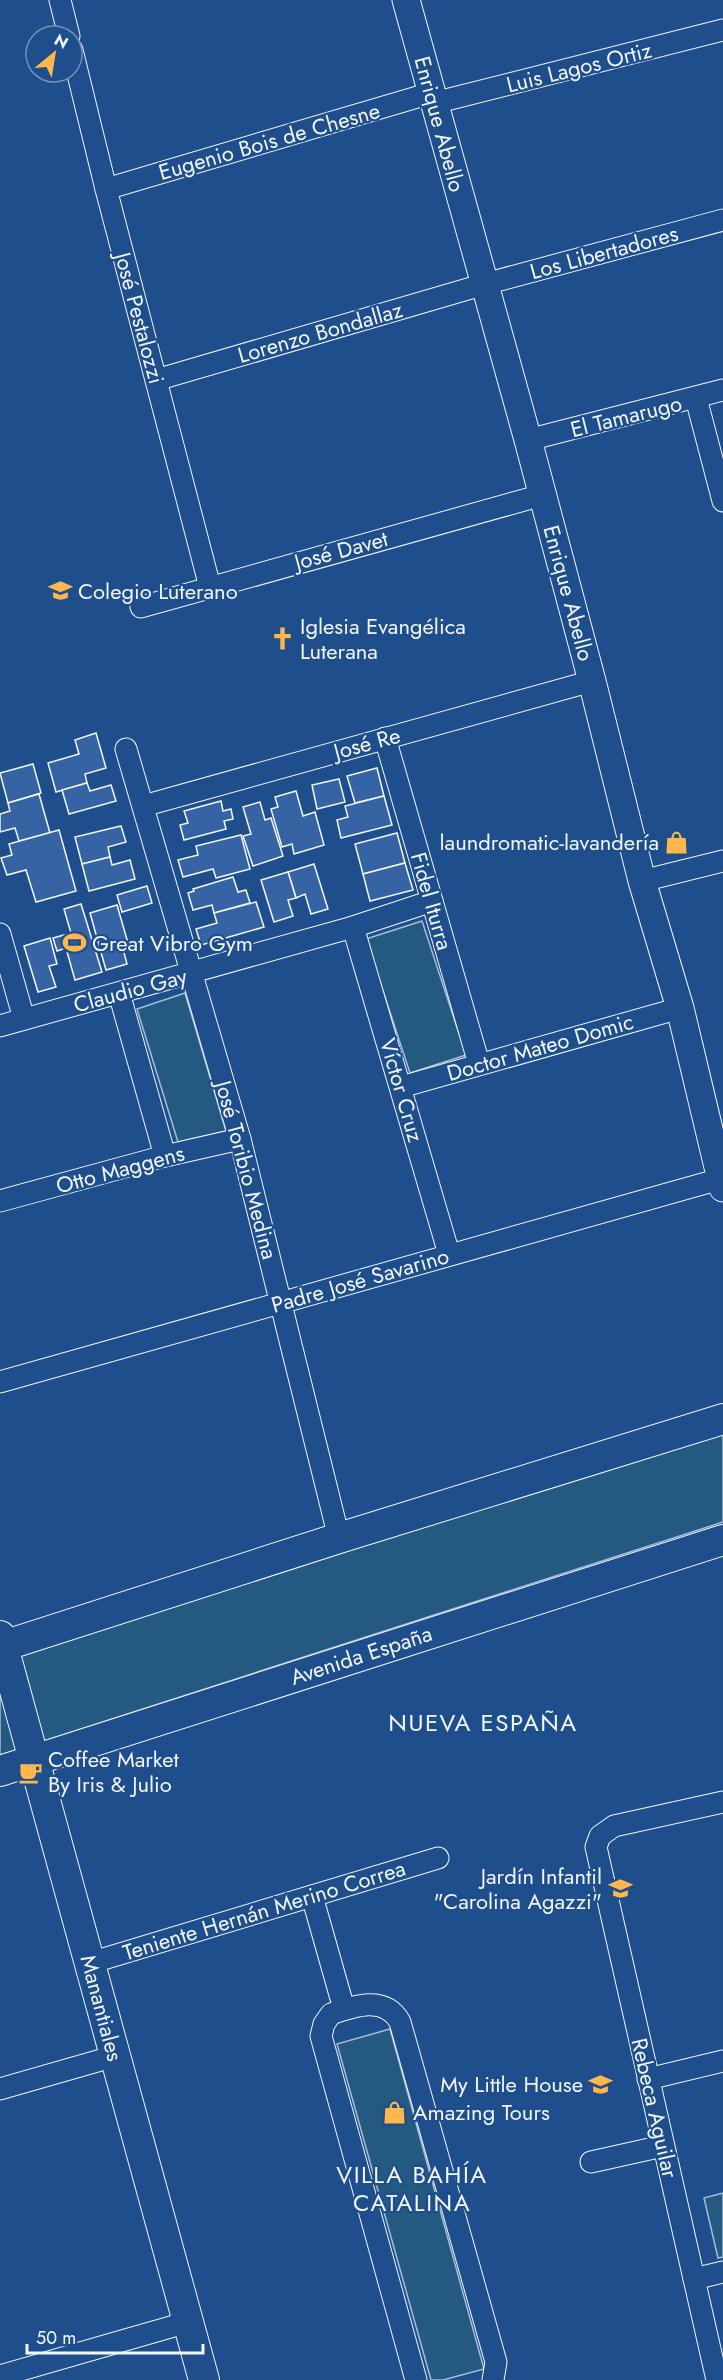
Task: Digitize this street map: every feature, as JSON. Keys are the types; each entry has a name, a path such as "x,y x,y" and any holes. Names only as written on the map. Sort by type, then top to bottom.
{"main road":[{"path":"1,1643 723,1419"},
{"name":"Avenida España","path":"0,1771 723,1540"},
{"name":"Manantiales","path":"1,1643 204,2380"}],"street":[{"path":"60,0 66,24"},
{"name":"Enrique Abello","path":"406,0 528,440 642,881 680,1008 722,1184"},
{"name":"Luis Lagos Ortiz","path":"433,98 723,30"},
{"name":"José Pestalozzi","path":"80,84 210,587"},
{"name":"Eugenio Bois de Chesne","path":"106,189 433,98"},
{"name":"Los Libertadores","path":"485,284 723,220"},
{"name":"Lorenzo Bondallaz","path":"156,380 485,284"},
{"name":"El Tamarugo","path":"528,440 723,390"},
{"path":"696,398 723,501"},
{"name":"José Davet","path":"141,607 542,495"},
{"name":"José Re","path":"142,806 592,681"},
{"name":"Fidel Iturra","path":"385,738 479,1064"},
{"name":"José Toribio Medina","path":"126,749 240,1139 339,1538"},
{"path":"642,881 723,861"},
{"name":"Claudio Gay","path":"0,1026 353,927 432,901"},
{"name":"Víctor Cruz","path":"353,927 449,1254"},
{"path":"0,934 24,1019"},
{"path":"119,993 165,1156"},
{"name":"Doctor Mateo Domic","path":"401,1087 680,1008"},
{"name":"Otto Maggens","path":"0,1201 165,1156 240,1139"},
{"name":"Padre José Savarino","path":"0,1382 449,1254 722,1184"},
{"name":"Rebeca Aguilar","path":"717,2380 597,1853 600,1836 614,1827 723,1802"},
{"name":"Teniente Hernán Merino Correa","path":"90,1963 438,1858"},
{"path":"312,1896 344,2009"},
{"path":"416,2380 322,2043 322,2030 327,2018 344,2009 380,2004 391,2010 400,2022 496,2362 493,2380"},
{"path":"0,2089 115,2055"},
{"path":"648,2079 723,2061"},
{"path":"591,2162 663,2146"},
{"path":"694,2279 723,2272"},
{"path":"1,2371 188,2322"}],"shaded area":[{"path":"422,921 466,1055 410,1073 366,939"},
{"path":"185,993 226,1131 178,1142 137,1009"},
{"path":"723,1431 723,1522 0,1755 0,1662"},
{"path":"390,2029 484,2369 443,2380 431,2380 337,2044"},
{"path":"723,2193 723,2257 718,2258 704,2198"}],"building":[{"path":"96,733 106,768 85,774 87,783 56,792 48,763 79,754 75,740"},
{"path":"33,764 41,793 8,803 0,773"},
{"path":"377,768 384,796 355,803 347,776"},
{"path":"339,779 345,802 317,809 312,785"},
{"path":"87,783 90,791 111,785 116,801 69,814 62,790"},
{"path":"296,791 303,816 315,812 324,845 294,854 292,844 282,847 271,809 278,807 275,797"},
{"path":"39,794 50,833 19,841 15,828 0,832 0,814 10,811 8,803"},
{"path":"384,796 392,825 341,838 337,820 348,817 345,806"},
{"path":"221,801 223,811 231,809 233,819 224,821 226,829 184,840 180,825 188,823 184,811"},
{"path":"260,802 265,820 271,818 283,856 253,866 243,836 251,834 243,807"},
{"path":"121,826 126,842 108,847 110,857 82,864 75,837"},
{"path":"59,830 76,891 36,902 26,870 7,875 1,858 12,855 9,844"},
{"path":"397,833 405,863 363,874 355,844"},
{"path":"241,835 250,869 216,878 213,869 183,877 178,860 198,855 196,846"},
{"path":"110,857 112,865 130,860 135,879 89,891 82,864"},
{"path":"405,863 413,890 370,901 363,874"},
{"path":"314,864 328,909 311,914 305,894 296,898 288,872"},
{"path":"288,872 296,898 288,900 293,916 274,922 261,880"},
{"path":"233,877 238,892 246,890 250,903 214,913 212,905 193,910 188,893 194,891 193,889"},
{"path":"147,886 152,903 122,912 117,895"},
{"path":"256,902 264,927 201,945 196,929 217,923 214,913"},
{"name":"Great Vibro Gym","path":"81,904 102,972 75,980 66,948 57,951 53,938 71,933 64,909"},
{"path":"117,905 128,943 122,945 127,964 106,970 90,913"},
{"path":"50,938 57,964 49,966 56,987 38,992 24,946"}],"place":[{"name":"Colegio Luterano","path":"60,591"},
{"name":"Iglesia Evangélica Luterana","path":"282,639"},
{"name":"laundromatic-lavandería","path":"677,842"},
{"name":"Great Vibro Gym","path":"74,943"},
{"name":"Coffee Market By Iris & Julio","path":"30,1772"},
{"name":"Jardín Infantil \"Carolina Agazzi\"","path":"620,1889"},
{"name":"My Little House","path":"601,2084"},
{"name":"Amazing Tours","path":"395,2112"}],"district":[{"name":"NUEVA ESPAÑA","path":"483,1723"},
{"name":"VILLA BAHÍA CATALINA","path":"412,2189"}]}
